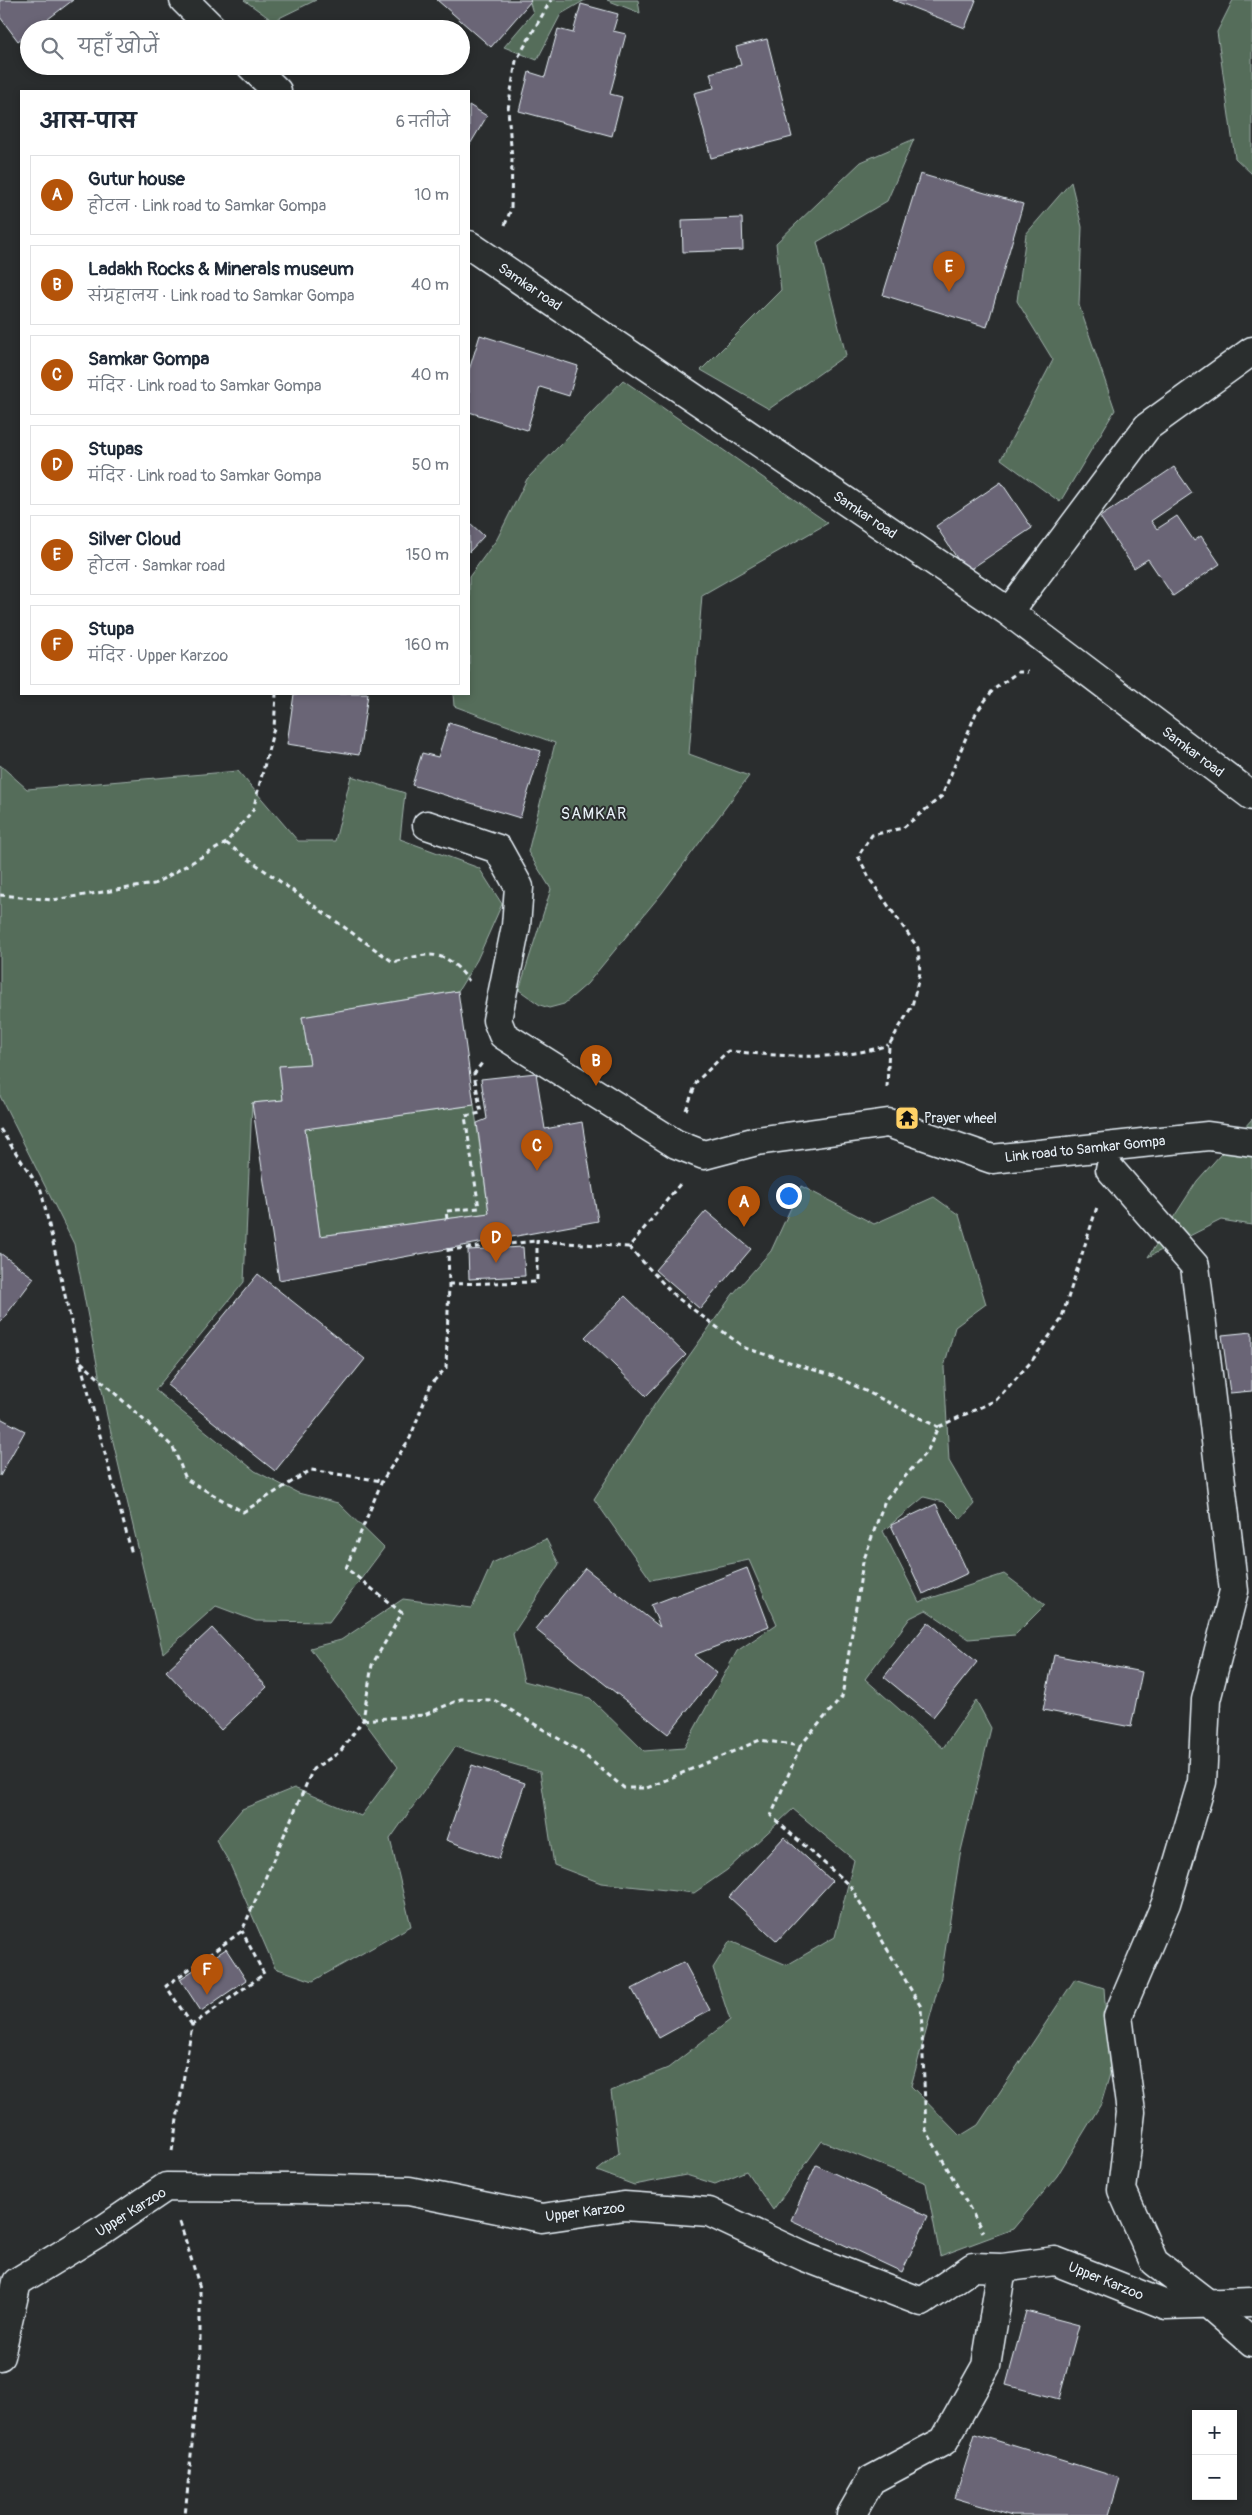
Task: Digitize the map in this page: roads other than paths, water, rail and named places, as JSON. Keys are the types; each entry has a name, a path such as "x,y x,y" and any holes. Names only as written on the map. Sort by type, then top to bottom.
{"street":[{"path":"184,0 204,20"},
{"path":"260,75 276,90"},
{"name":"Samkar road","path":"470,246 1009,612 1252,796"},
{"path":"1009,612 1147,427 1252,351"},
{"name":"Link road to Samkar Gompa","path":"427,825 498,848 519,887 516,926 504,984 500,1027 676,1144 704,1155 757,1141 888,1123 992,1159 1208,1136 1252,1142"},
{"path":"1110,1169 1195,1266 1234,1591 1206,1700 1202,1782 1166,1903 1118,2016 1131,2112 1122,2190 1154,2262 1207,2303 1252,2342"},
{"name":"Upper Karzoo","path":"0,2356 17,2282 104,2229 166,2187 409,2191 542,2218 624,2206 709,2212 805,2257 922,2302 973,2267 1002,2268 1055,2261 1166,2304 1252,2302"},
{"path":"851,2515 871,2480 944,2441 986,2366 1002,2268"}],"place":[{"name":"Silver Cloud","path":"949,292"},
{"name":"Ladakh Rocks & Minerals museum","path":"596,1086"},
{"name":"Prayer wheel","path":"907,1118"},
{"name":"Samkar Gompa","path":"537,1171"},
{"name":"Gutur house","path":"744,1227"},
{"name":"Stupas","path":"496,1263"},
{"name":"Stupa","path":"207,1995"}],"district":[{"name":"SAMKAR","path":"594,814"}]}
